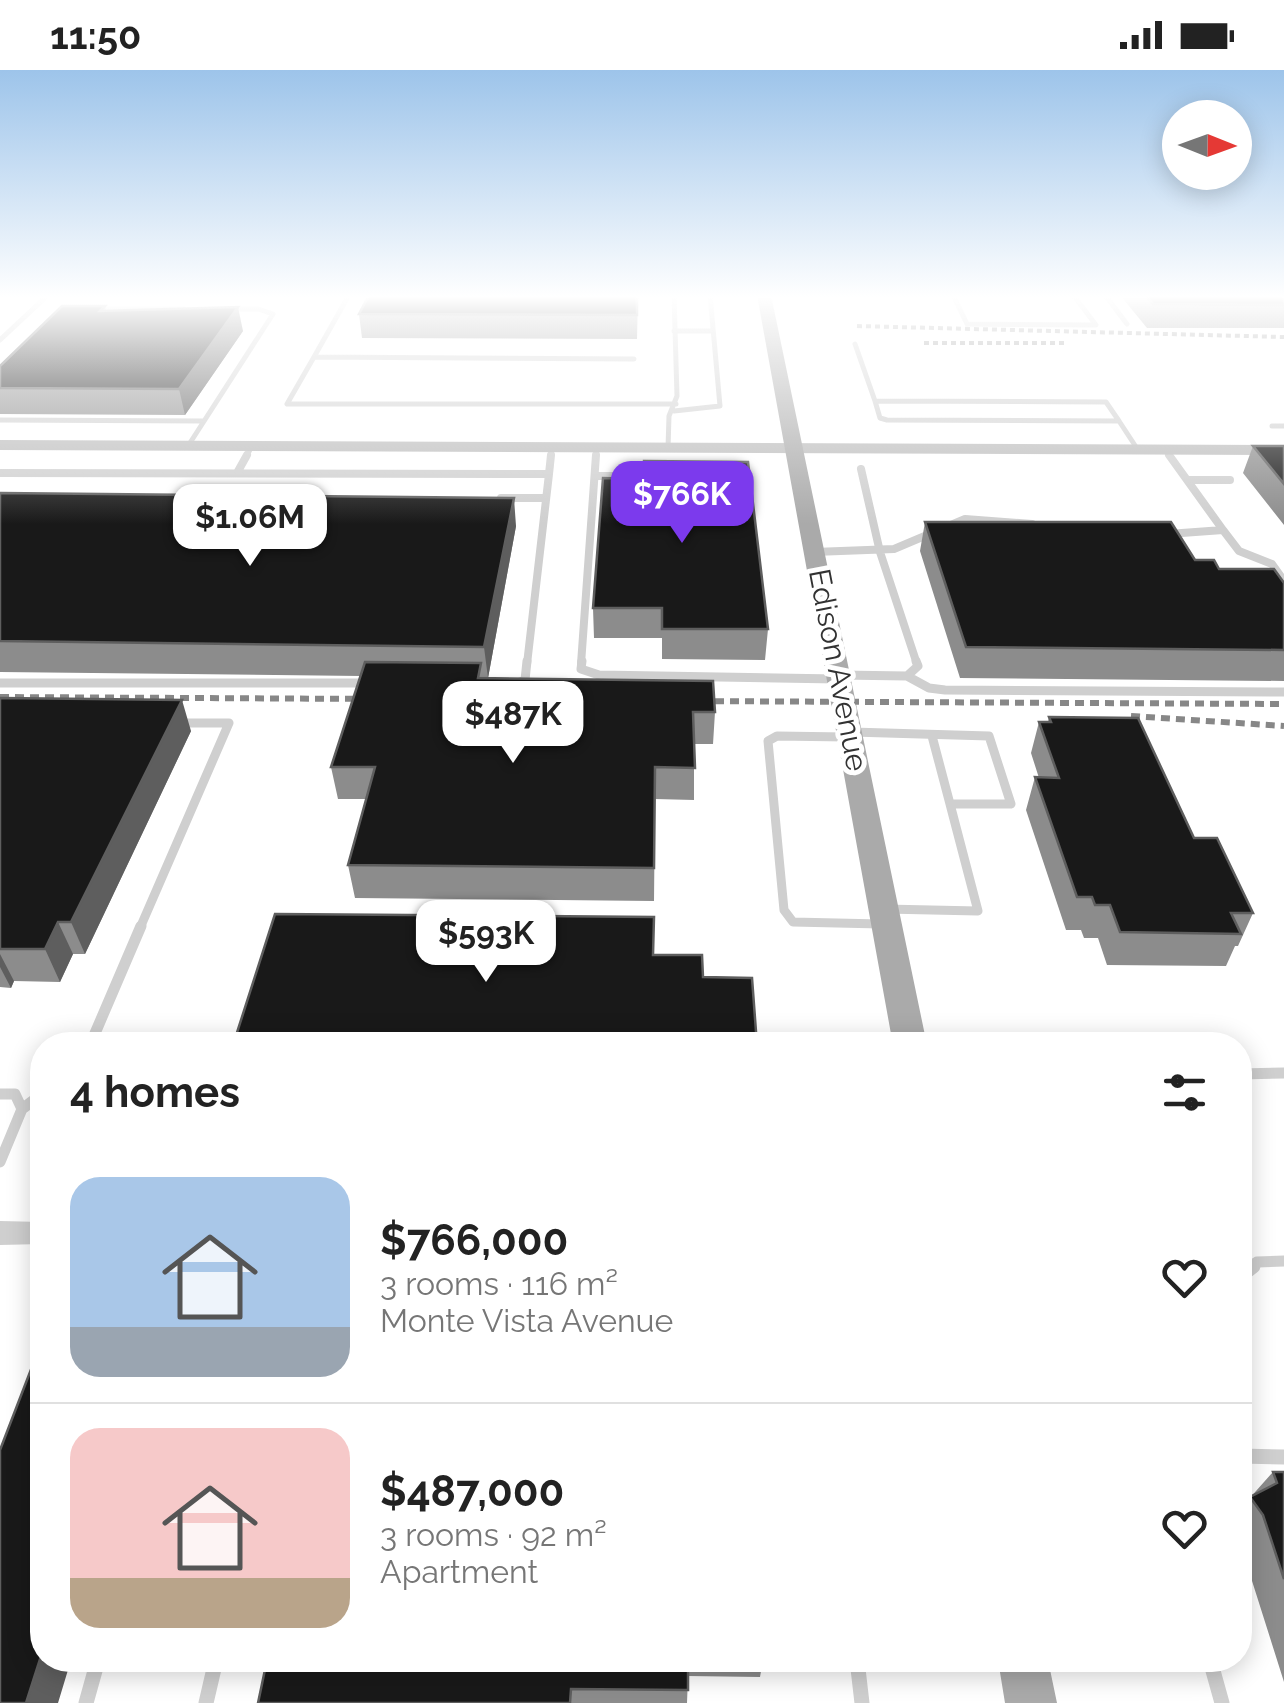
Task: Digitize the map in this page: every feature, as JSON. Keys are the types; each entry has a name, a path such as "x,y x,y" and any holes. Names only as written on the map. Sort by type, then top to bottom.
{"main road":[{"name":"Edison Avenue","path":"778,371 841,677 908,1032"},
{"path":"1025,1672 1031,1703"}],"street":[{"path":"0,445 1284,450"},
{"path":"0,1233 30,1233"}],"lane":[{"path":"188,446 236,371"},
{"path":"306,371 287,404 720,406 717,371"},
{"path":"668,448 668,416 675,408 675,371"},
{"path":"864,371 880,418 886,420 1119,421"},
{"path":"875,401 1106,402 1138,450"},
{"path":"0,420 204,420"},
{"path":"1272,426 1284,426"},
{"path":"236,473 252,446"},
{"path":"510,686 525,680 552,447"},
{"path":"596,447 581,668 600,675 908,676 929,688 944,690 1284,692"},
{"path":"1166,450 1239,551 1272,564 1284,564"},
{"path":"862,470 880,552 918,666 908,676"},
{"path":"0,472 549,474"},
{"path":"594,476 670,476"},
{"path":"1188,480 1230,480"},
{"path":"487,498 546,498"},
{"path":"814,552 880,552 965,519 1037,524"},
{"path":"1156,534 1223,530"},
{"path":"1272,564 1284,581"},
{"path":"0,683 385,684"},
{"path":"96,1032 229,723 172,723"},
{"path":"932,736 978,911 793,922 784,910 768,741 778,736 852,734 989,736 1012,804 950,804"},
{"path":"1252,1074 1284,1073"},
{"path":"0,1094 15,1094 22,1109"},
{"path":"0,1162 22,1109 30,1103"},
{"path":"1252,1267 1258,1262 1284,1262"},
{"path":"1252,1456 1284,1457"},
{"path":"86,1703 95,1672"},
{"path":"206,1703 213,1672"},
{"path":"858,1672 862,1703"},
{"path":"1213,1672 1222,1703"}],"building":[{"path":"0,371 192,371 179,389 0,388"},
{"path":"1253,446 1284,446 1284,484"},
{"path":"644,461 748,462 768,629 662,629 662,608 593,608 603,478 643,479"},
{"path":"0,493 514,498 484,647 0,641"},
{"path":"925,522 1171,522 1195,560 1214,560 1219,569 1274,569 1284,583 1284,650 966,647"},
{"path":"365,662 481,663 478,678 713,681 715,712 693,712 695,768 655,767 654,868 348,865 375,767 331,767"},
{"path":"0,698 182,700 71,922 58,922 45,949 0,949"},
{"path":"1049,717 1138,718 1194,838 1217,838 1253,913 1231,913 1241,934 1120,932 1110,905 1095,905 1092,897 1077,897 1035,777 1059,778 1039,722 1051,722"},
{"path":"275,914 654,917 653,955 702,955 703,977 752,978 756,1032 237,1032"},
{"path":"30,1372 30,1672 36,1672 26,1703 0,1703 0,1450"},
{"path":"1273,1472 1284,1472 1284,1579 1263,1515 1252,1500 1252,1496 1277,1483"},
{"path":"264,1672 688,1672 688,1690 571,1689 570,1703 258,1703"}],"railway":[{"path":"0,697 380,699"},
{"path":"685,701 1284,704"},
{"path":"1131,716 1284,726"}]}
